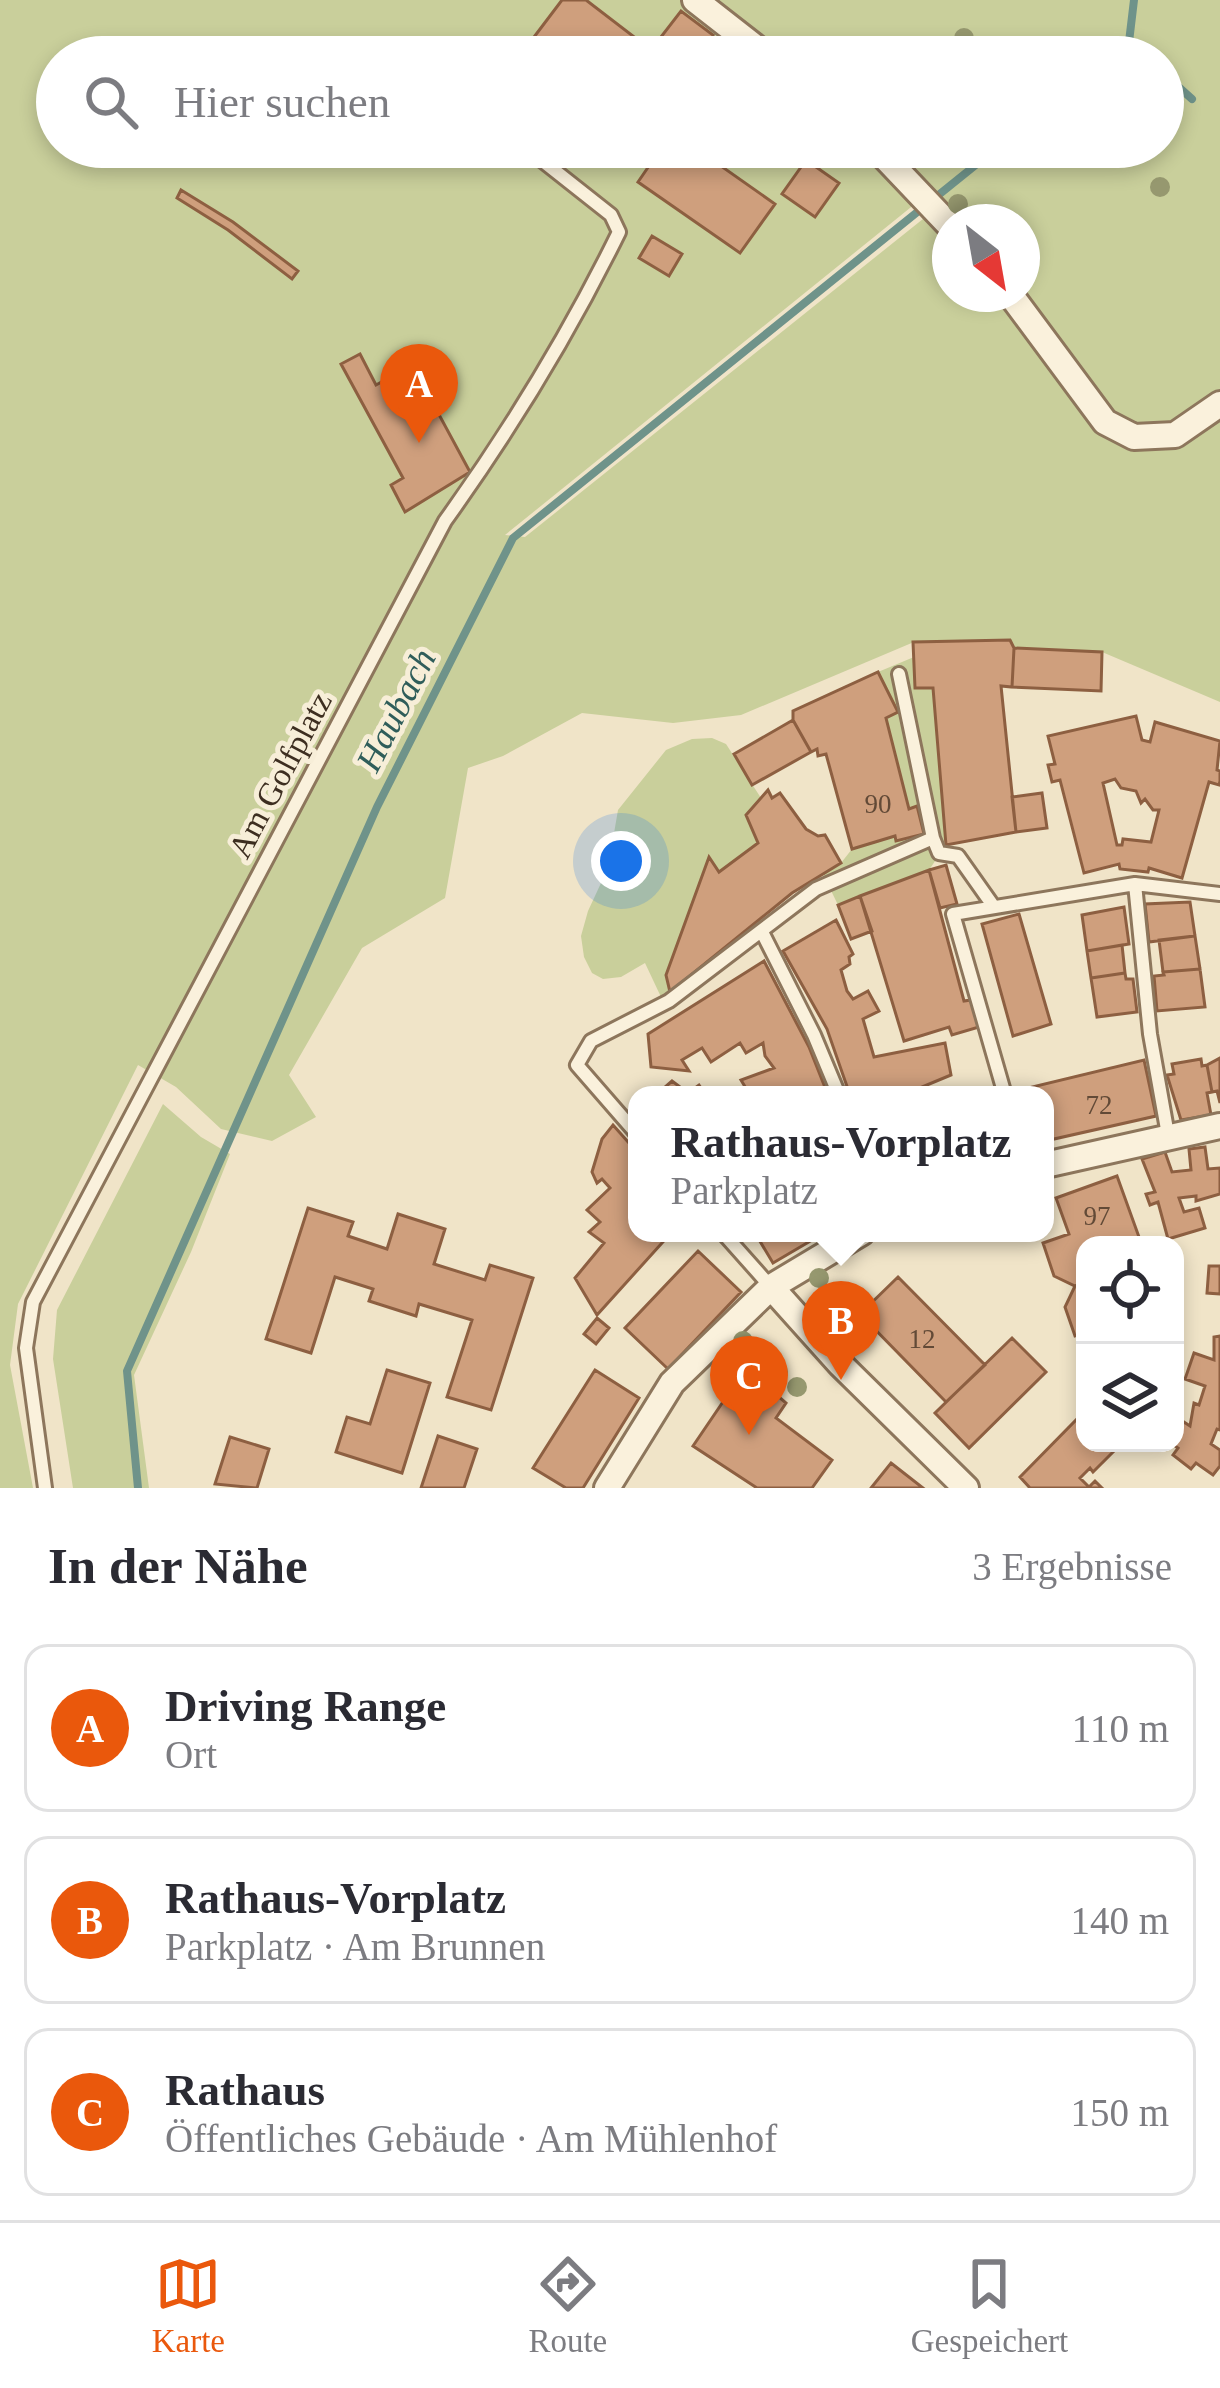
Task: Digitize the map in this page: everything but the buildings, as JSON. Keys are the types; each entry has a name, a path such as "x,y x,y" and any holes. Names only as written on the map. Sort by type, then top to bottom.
{"street":[{"path":"695,0 741,36"},
{"path":"896,168 932,206"},
{"path":"1024,312 1106,422 1134,437 1175,435 1220,404"},
{"path":"1054,1163 1220,1126"},
{"path":"607,1488 672,1383 771,1287 846,1242"},
{"path":"771,1287 966,1488"}],"lane":[{"name":"Am Golfplatz","path":"45,1488 26,1348 33,1302 446,521 517,420 619,232 611,215 552,168"},
{"path":"899,674 939,853 958,856 994,907"},
{"path":"628,1124 577,1065 591,1041 669,1001 816,889 933,838"},
{"path":"1135,884 1150,1034 1168,1135"},
{"path":"1002,1086 953,914 1135,884 1220,894"},
{"path":"762,932 834,1086"},
{"path":"731,1242 771,1287"}],"green space":[{"path":"0,0 1220,0 1220,389 1216,394 1220,399 1220,702 1102,652 1014,648 1009,640 914,642 741,715 673,723 582,713 503,756 468,768 445,898 362,948 289,1075 316,1117 272,1141 221,1129 176,1087 138,1065 18,1304 10,1365 33,1488 0,1488","holes":["931,191 943,203 1040,204 1040,312 932,312 932,212 525,537 505,535"]},
{"path":"914,657 933,688 946,845 929,870 838,905 823,874 852,849 895,836 897,841 924,834 917,807 909,809 886,718 897,712 878,672"},
{"path":"712,738 726,744 761,798 752,826 758,843 719,872 709,858 667,975 670,992 661,997 645,963 621,977 603,979 592,973 581,936 608,868 618,810 666,750 692,739"},
{"path":"163,1104 201,1137 230,1154 134,1375 149,1488 73,1488 53,1359 57,1310"}],"waterway":[{"name":"Haubach","path":"1130,36 1134,0"},
{"path":"1184,92 1192,99"},
{"name":"Haubach","path":"138,1488 127,1371 377,807 513,538 972,168"}],"place":[{"name":"Driving Range","path":"419,443"},
{"name":"Rathaus-Vorplatz","path":"841,1380"},
{"name":"Rathaus","path":"749,1435"}]}
